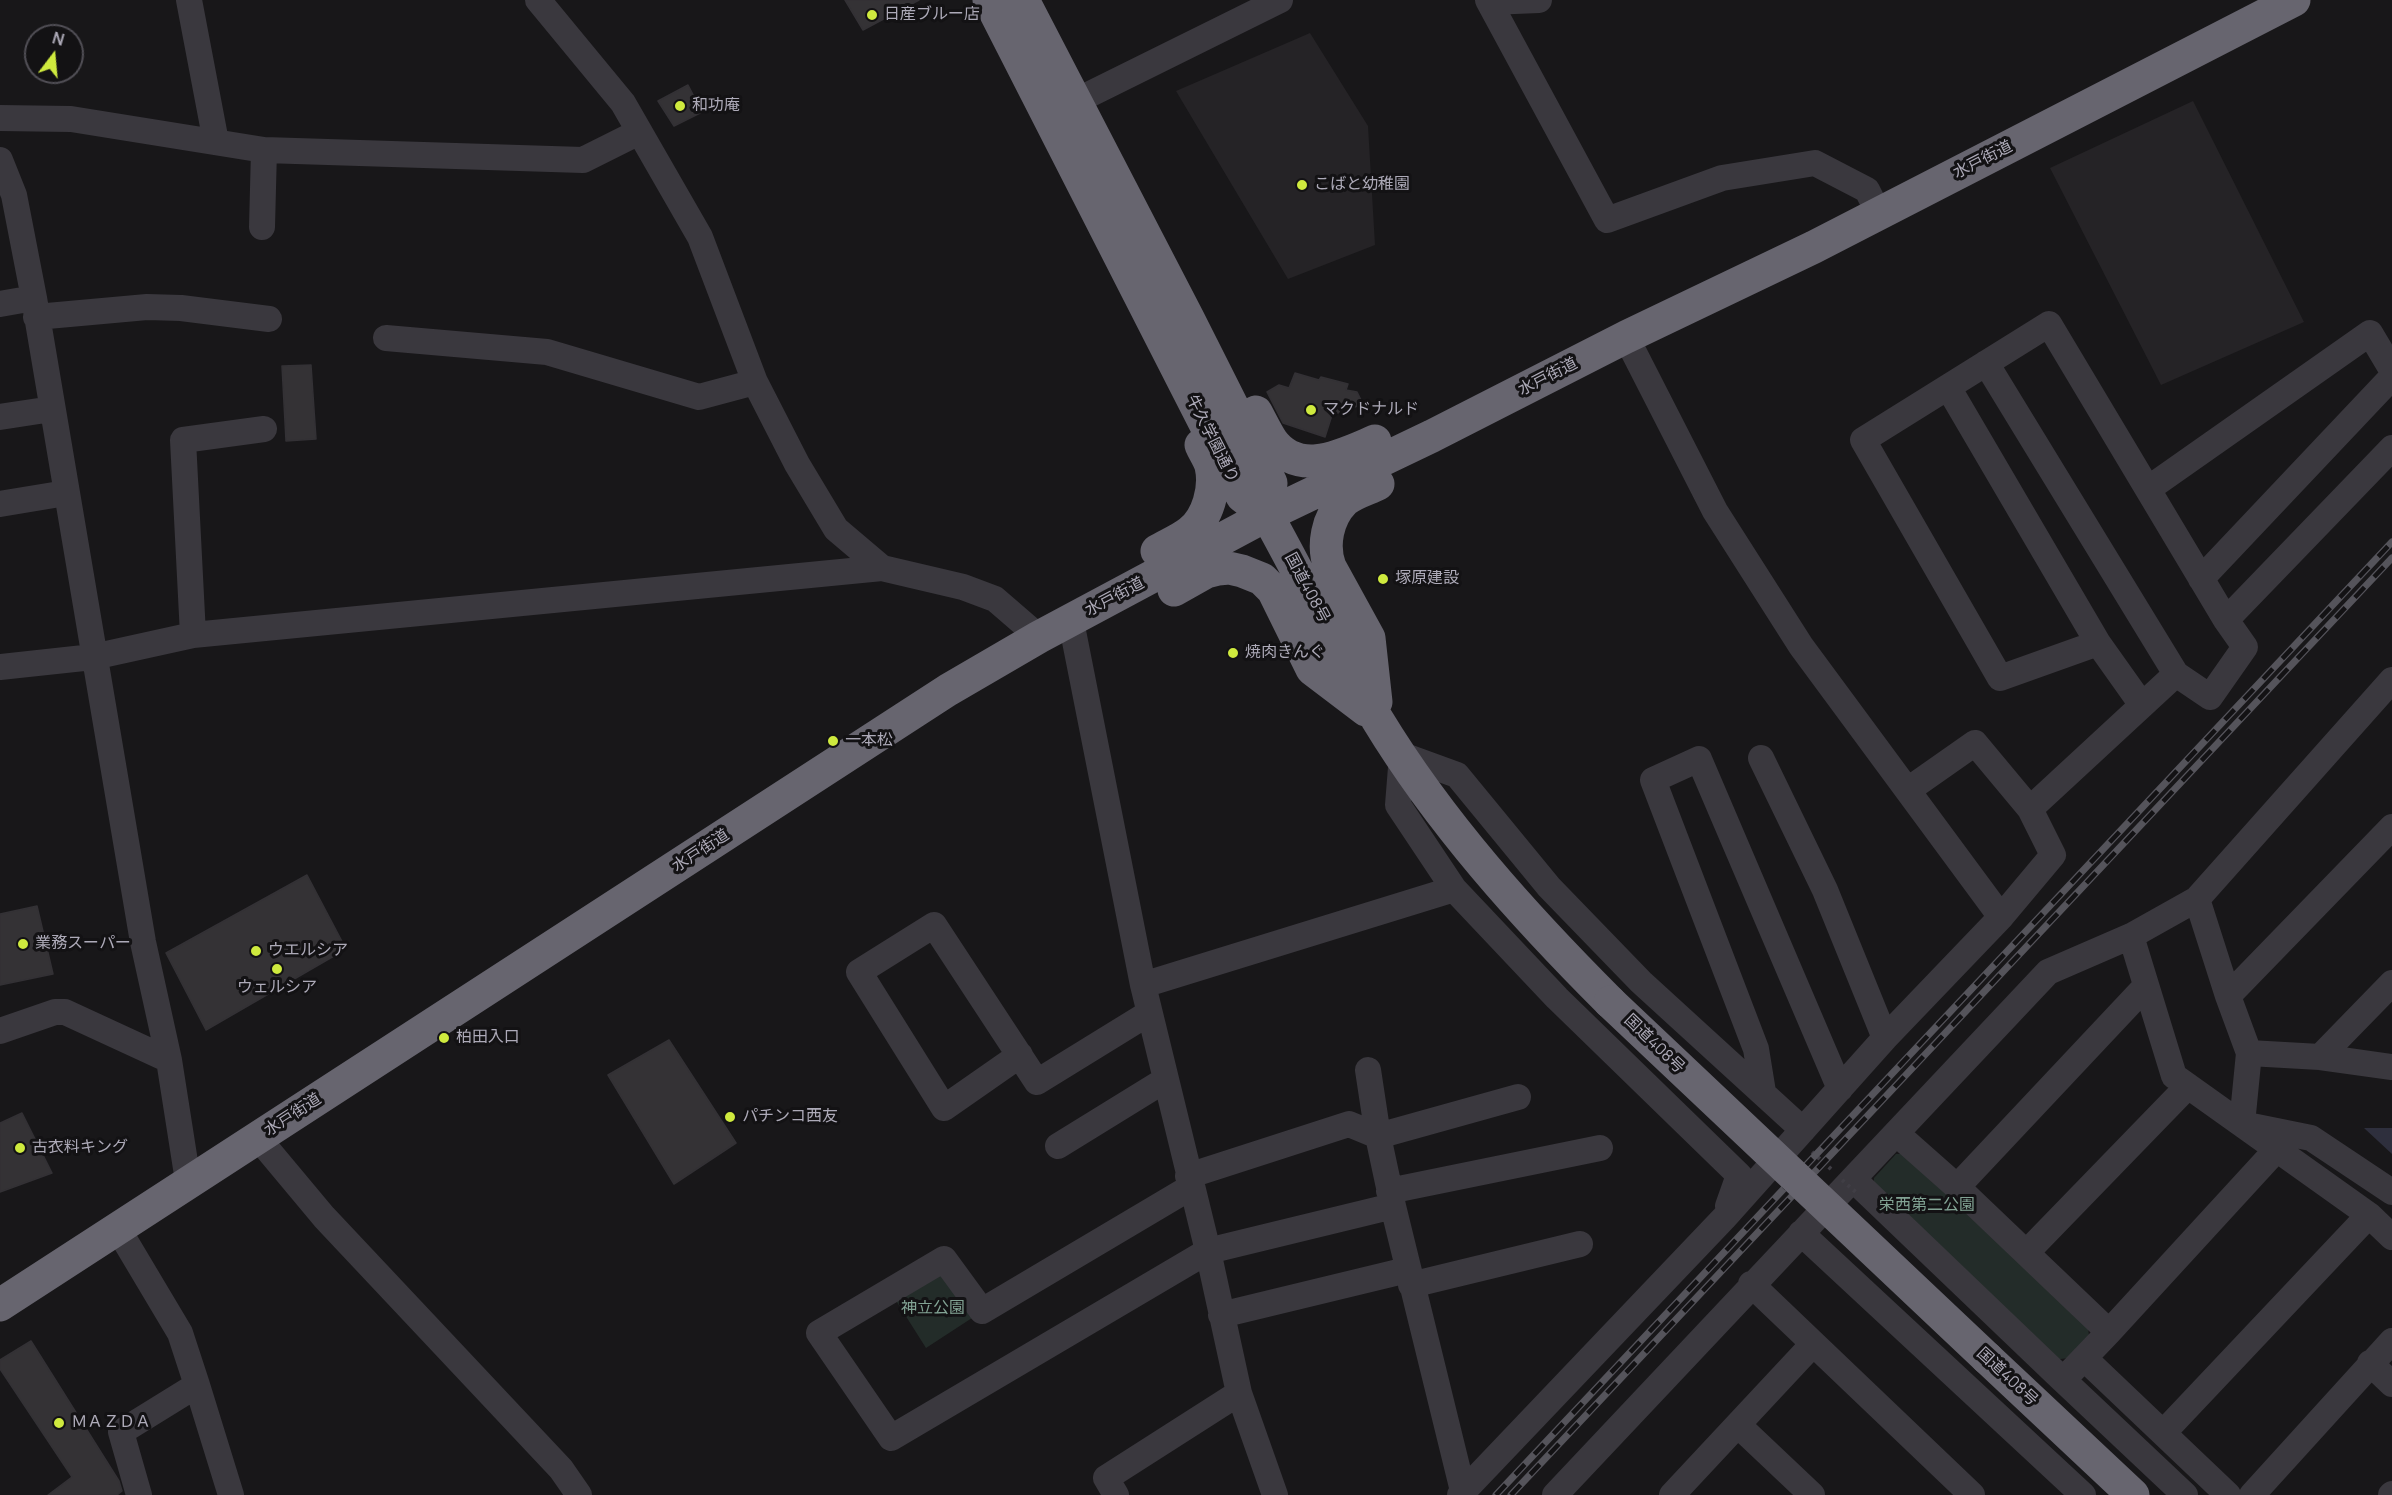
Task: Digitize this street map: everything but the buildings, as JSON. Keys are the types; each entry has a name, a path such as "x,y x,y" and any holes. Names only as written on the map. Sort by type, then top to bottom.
{"highway":[{"name":"牛久学園通り","path":"989,0 1061,108 1188,318 1271,483 1267,515"},
{"name":"牛久学園通り","path":"1023,0 1061,108 1153,324 1242,496 1267,515"},
{"name":"水戸街道","path":"0,1305 948,690 1039,637 1267,515 1432,436 1626,337 1879,214 2294,0"},
{"path":"1188,318 1218,342 1273,443 1285,453 1304,461 1317,462 1336,457 1464,404 1486,409"},
{"path":"1153,324 1163,368 1211,466 1212,487 1209,504 1198,524 1189,533 1124,568 1103,602 1145,605 1206,572 1218,569 1229,568 1262,579 1273,590 1312,669 1377,718"},
{"path":"1377,718 1369,638 1330,567 1326,545 1333,520 1345,500 1395,476 1432,436"},
{"name":"国道408号","path":"1267,515 1377,718 1471,848 1558,951 2133,1495"}],"street":[{"path":"189,0 216,142"},
{"path":"538,0 623,103 700,237 755,382 796,464 836,529 882,568"},
{"path":"1061,108 1280,0"},
{"path":"1539,0 1489,1 1606,220 1722,178 1815,163 1867,190 1879,214"},
{"path":"0,118 71,119 264,150 583,160 639,132"},
{"path":"262,227 264,150"},
{"path":"0,160 35,307 93,657 143,942 169,1060 188,1181"},
{"path":"0,304 35,307 181,308 268,319"},
{"path":"1986,363 2176,674 2210,697 2245,647 2201,579 2049,324 1986,363 1863,440 2000,678 2097,643"},
{"path":"2148,489 2370,333 2392,370"},
{"path":"1626,337 1715,511 1801,646 2001,917"},
{"path":"386,338 547,352 699,397 755,382"},
{"path":"2201,579 2392,377"},
{"path":"1948,387 2097,643 2142,705"},
{"path":"0,417 52,409"},
{"path":"193,635 183,440 264,429"},
{"path":"2226,620 2392,448"},
{"path":"0,504 66,493"},
{"path":"0,667 93,657 193,635 882,568 963,587 994,599 1039,637"},
{"path":"1071,621 1149,1012 1208,1251 1239,1393 1275,1495"},
{"path":"2030,809 2176,674"},
{"path":"1555,1495 1751,1284 1851,1184 2048,972 2131,936 2197,899 2392,680"},
{"path":"1462,1493 1724,1218 1807,1140 1840,1089 1885,1038 2001,917 2053,855 2030,809 1975,743 1908,790"},
{"path":"1724,1218 1739,1175 1557,998 1454,889 1398,805 1402,755 1457,775 1549,887 1641,981 1763,1092 1807,1140"},
{"path":"1761,758 1826,890 1885,1038"},
{"path":"1763,1092 1756,1049 1653,780 1699,759 1840,1089"},
{"path":"2228,996 2392,827"},
{"path":"1143,985 1454,889"},
{"path":"2197,899 2249,1053 2242,1124"},
{"path":"1020,1055 944,1108 859,972 934,924 1020,1055 1037,1082 1149,1012"},
{"path":"2131,936 2174,1076 2369,1215 2392,1238"},
{"path":"2320,1057 2392,983"},
{"path":"1957,1187 2146,986"},
{"path":"0,1031 55,1012 65,1012 169,1060"},
{"path":"2249,1053 2320,1057 2392,1067"},
{"path":"1368,1070 1378,1136 1391,1198 1462,1493"},
{"path":"1058,1146 1165,1080"},
{"path":"2027,1252 2188,1086"},
{"path":"1518,1097 1378,1136 1349,1124 1189,1181 982,1311 944,1259 819,1333 891,1438 1208,1251 1391,1198 1600,1148"},
{"path":"2242,1124 2311,1138 2392,1192"},
{"path":"1896,1133 2027,1252 2109,1332"},
{"path":"258,1138 324,1217 561,1469 579,1495"},
{"path":"2063,1380 2277,1149"},
{"path":"1851,1184 2185,1495"},
{"path":"2163,1433 2369,1215"},
{"path":"118,1229 180,1333 231,1495"},
{"path":"1801,1233 2083,1495"},
{"path":"1221,1315 1580,1244"},
{"path":"1751,1284 1972,1495"},
{"path":"2252,1495 2392,1341"},
{"path":"1672,1495 1813,1344"},
{"path":"2084,1358 2228,1495"},
{"path":"2370,1363 2392,1384"},
{"path":"139,1495 121,1432 197,1385"},
{"path":"1116,1495 1106,1478 1239,1393"},
{"path":"1738,1425 1812,1495"}],"path":[{"path":"1807,1140 1851,1184"}],"shaded area":[{"name":"こばと幼稚園","path":"1310,33 1368,126 1375,245 1288,279 1176,91"},
{"path":"2193,101 2304,322 2161,385 2050,168"}],"green space":[{"name":"栄西第二公園","path":"1896,1154 1912,1154 2087,1318 2089,1336 2068,1358 2054,1360 1874,1196 1874,1178"},
{"name":"神立公園","path":"941,1269 972,1318 926,1348 895,1299"}],"water":[{"path":"2364,1128 2392,1128 2392,1154"}],"railway":[{"path":"1496,1495 2392,542"},
{"path":"1511,1495 2392,558"}],"place":[{"name":"日産ブルー店","path":"872,15"},
{"name":"和功庵","path":"680,106"},
{"name":"こばと幼稚園","path":"1302,185"},
{"name":"マクドナルド","path":"1311,410"},
{"name":"塚原建設","path":"1383,579"},
{"name":"焼肉きんぐ","path":"1233,653"},
{"name":"一本松","path":"833,741"},
{"name":"業務スーパー","path":"23,944"},
{"name":"ウエルシア","path":"256,951"},
{"name":"ウェルシア","path":"277,969"},
{"name":"柏田入口","path":"444,1038"},
{"name":"パチンコ西友","path":"730,1117"},
{"name":"古衣料キング","path":"20,1148"},
{"name":"ＭＡＺＤＡ","path":"59,1423"}]}
